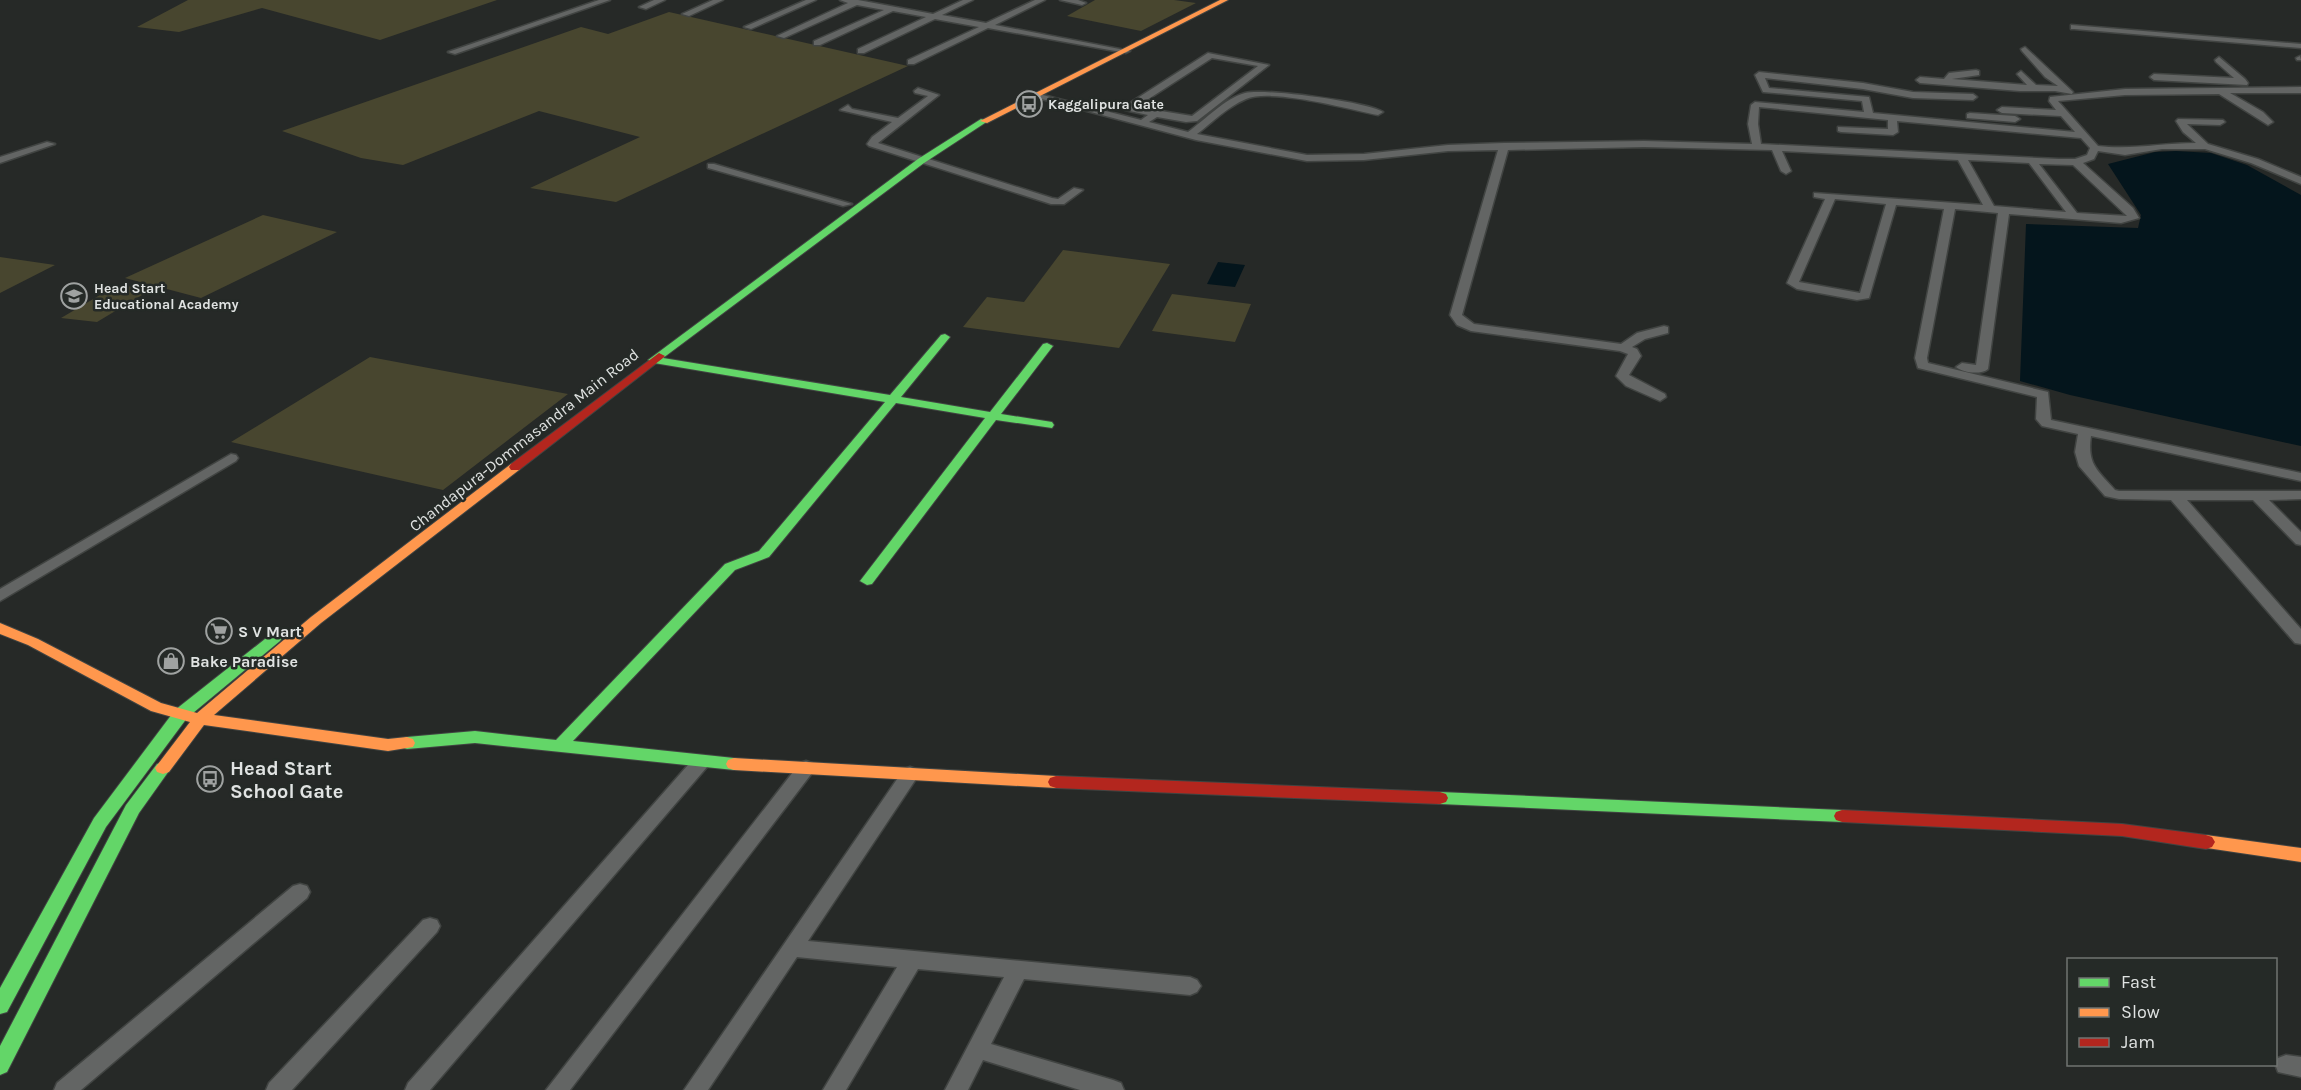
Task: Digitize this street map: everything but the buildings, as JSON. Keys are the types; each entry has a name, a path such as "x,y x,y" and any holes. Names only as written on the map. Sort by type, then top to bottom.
{"main road":[{"name":"Chandapura-Dommasandra Main Road","path":"1121,50 1214,0"},
{"name":"Chandapura-Dommasandra Main Road","path":"0,1006 100,823 181,714 211,688 462,493 847,204 916,159 1031,95 1225,0"},
{"name":"Chandapura-Dommasandra Main Road","path":"0,1066 132,809 200,719 316,620 916,159"},
{"path":"559,747 730,567 764,554 945,338"},
{"path":"867,581 1047,346"},
{"path":"654,360 1048,425"},
{"path":"0,628 33,642 156,707 200,719 388,745 475,737 701,762 910,774 1644,806 2111,830 2301,855"}],"street":[{"path":"452,52 606,0"},
{"path":"644,7 661,0"},
{"path":"686,14 719,0"},
{"path":"748,27 812,0"},
{"path":"844,0 1121,50"},
{"path":"817,43 902,0"},
{"path":"861,51 969,0"},
{"path":"911,62 1041,0"},
{"path":"1064,0 1082,3"},
{"path":"781,32 792,31 857,2"},
{"path":"758,23 769,26"},
{"path":"2074,27 2301,46"},
{"path":"2025,49 2048,75 2077,95"},
{"path":"1144,122 1155,114 1191,120 1265,64 1211,55 1128,108 1155,114"},
{"path":"2219,60 2253,91"},
{"path":"1951,83 1947,78 1952,75 1976,73"},
{"path":"2021,74 2034,88"},
{"path":"1973,97 1913,95 1863,86 1759,75 1766,90 1867,107 1892,117 2083,135"},
{"path":"2154,77 2242,81"},
{"path":"1920,80 2060,89 2077,95"},
{"path":"1863,86 1867,107"},
{"path":"2301,90 2124,92 2077,95 2052,100 2095,148 2125,152 2162,146 2205,146 2232,152 2277,169 2301,182"},
{"path":"918,91 935,95 875,139 872,144 1056,202 1078,190"},
{"path":"2222,92 2260,114 2268,122"},
{"path":"1190,135 1228,106 1252,94 1275,94 1378,112"},
{"path":"1031,95 1190,135 1290,156 1324,159 1448,148 1644,144 2076,162 2091,157 2095,148"},
{"path":"1757,147 1753,124 1755,105 1758,104 1867,107 2015,119"},
{"path":"848,108 845,110 902,121"},
{"path":"1987,109 2065,113"},
{"path":"1841,129 1893,132 1892,117"},
{"path":"2205,146 2186,130 2181,121 2220,122"},
{"path":"0,160 50,144"},
{"path":"1504,146 1456,315 1461,322 1471,327 1623,348 1634,352 1635,356 1622,376 1660,397"},
{"path":"1724,146 1728,160"},
{"path":"1776,148 1786,171"},
{"path":"1961,157 1990,209"},
{"path":"2032,161 2074,216"},
{"path":"1818,195 2121,220 2134,218 2129,210 2076,162"},
{"path":"711,166 847,204"},
{"path":"1831,196 1793,283 1797,286 1857,297 1865,296 1893,201"},
{"path":"1950,206 1921,358 1924,366 2043,395 2043,419 2047,423 2301,477"},
{"path":"1921,358 1974,370 1982,369 2004,210"},
{"path":"1623,348 1641,336 1664,330"},
{"path":"2085,431 2082,452 2086,466 2110,493 2175,496 2301,495"},
{"path":"0,596 231,458"},
{"path":"2257,495 2301,541"},
{"path":"2175,496 2301,639"},
{"path":"416,1090 701,762"},
{"path":"557,1090 806,768"},
{"path":"695,1090 910,774"},
{"path":"64,1090 300,892"},
{"path":"277,1090 430,926"},
{"path":"792,948 1190,986"},
{"path":"834,1090 912,960"},
{"path":"956,1090 1018,970"},
{"path":"977,1049 1113,1090"}],"shaded area":[{"path":"188,0 497,0 380,40 262,8 179,32 137,27"},
{"path":"1095,0 1174,0 1196,3 1141,31 1067,16"},
{"path":"669,12 908,66 616,202 530,188 640,137 539,111 403,165 361,158 282,131 581,27 608,34"},
{"path":"2155,152 2211,153 2247,165 2301,195 2301,446 2070,395 2020,381 2026,224 2138,228 2141,215 2108,164"},
{"path":"263,215 337,232 201,298 125,278"},
{"path":"1063,250 1170,264 1119,348 963,327 987,297 1024,302"},
{"path":"0,257 55,265 0,293"},
{"path":"1218,262 1245,265 1235,287 1207,284"},
{"path":"117,285 152,289 97,322 61,318"},
{"path":"1172,294 1251,304 1235,342 1152,331"},
{"path":"370,357 568,394 443,490 231,442"}],"traffic: fast":[{"path":"659,356 921,161 984,121"},
{"path":"559,746 730,567 764,554 945,337"},
{"path":"867,581 1047,346"},
{"path":"654,360 1048,425"},
{"path":"0,1006 100,823 181,714 275,638"},
{"path":"407,743 475,737 734,764"},
{"path":"0,1066 132,809 163,768"},
{"path":"1440,798 1842,816"}],"traffic: slow":[{"path":"984,121 1225,0"},
{"path":"163,768 200,719 316,620 515,467"},
{"path":"0,628 33,642 156,707 200,719 388,745 407,743"},
{"path":"734,764 1056,782"},
{"path":"2206,842 2301,855"}],"traffic: jam":[{"path":"515,467 659,356"},
{"path":"1056,782 1440,798"},
{"path":"1842,816 2122,830 2206,842"}],"place":[{"name":"Kaggalipura Gate","path":"1029,104"},
{"name":"Head Start Educational Academy","path":"74,296"},
{"name":"S V Mart","path":"219,631"},
{"name":"Bake Paradise","path":"171,661"},
{"name":"Head Start School Gate","path":"210,779"}]}
